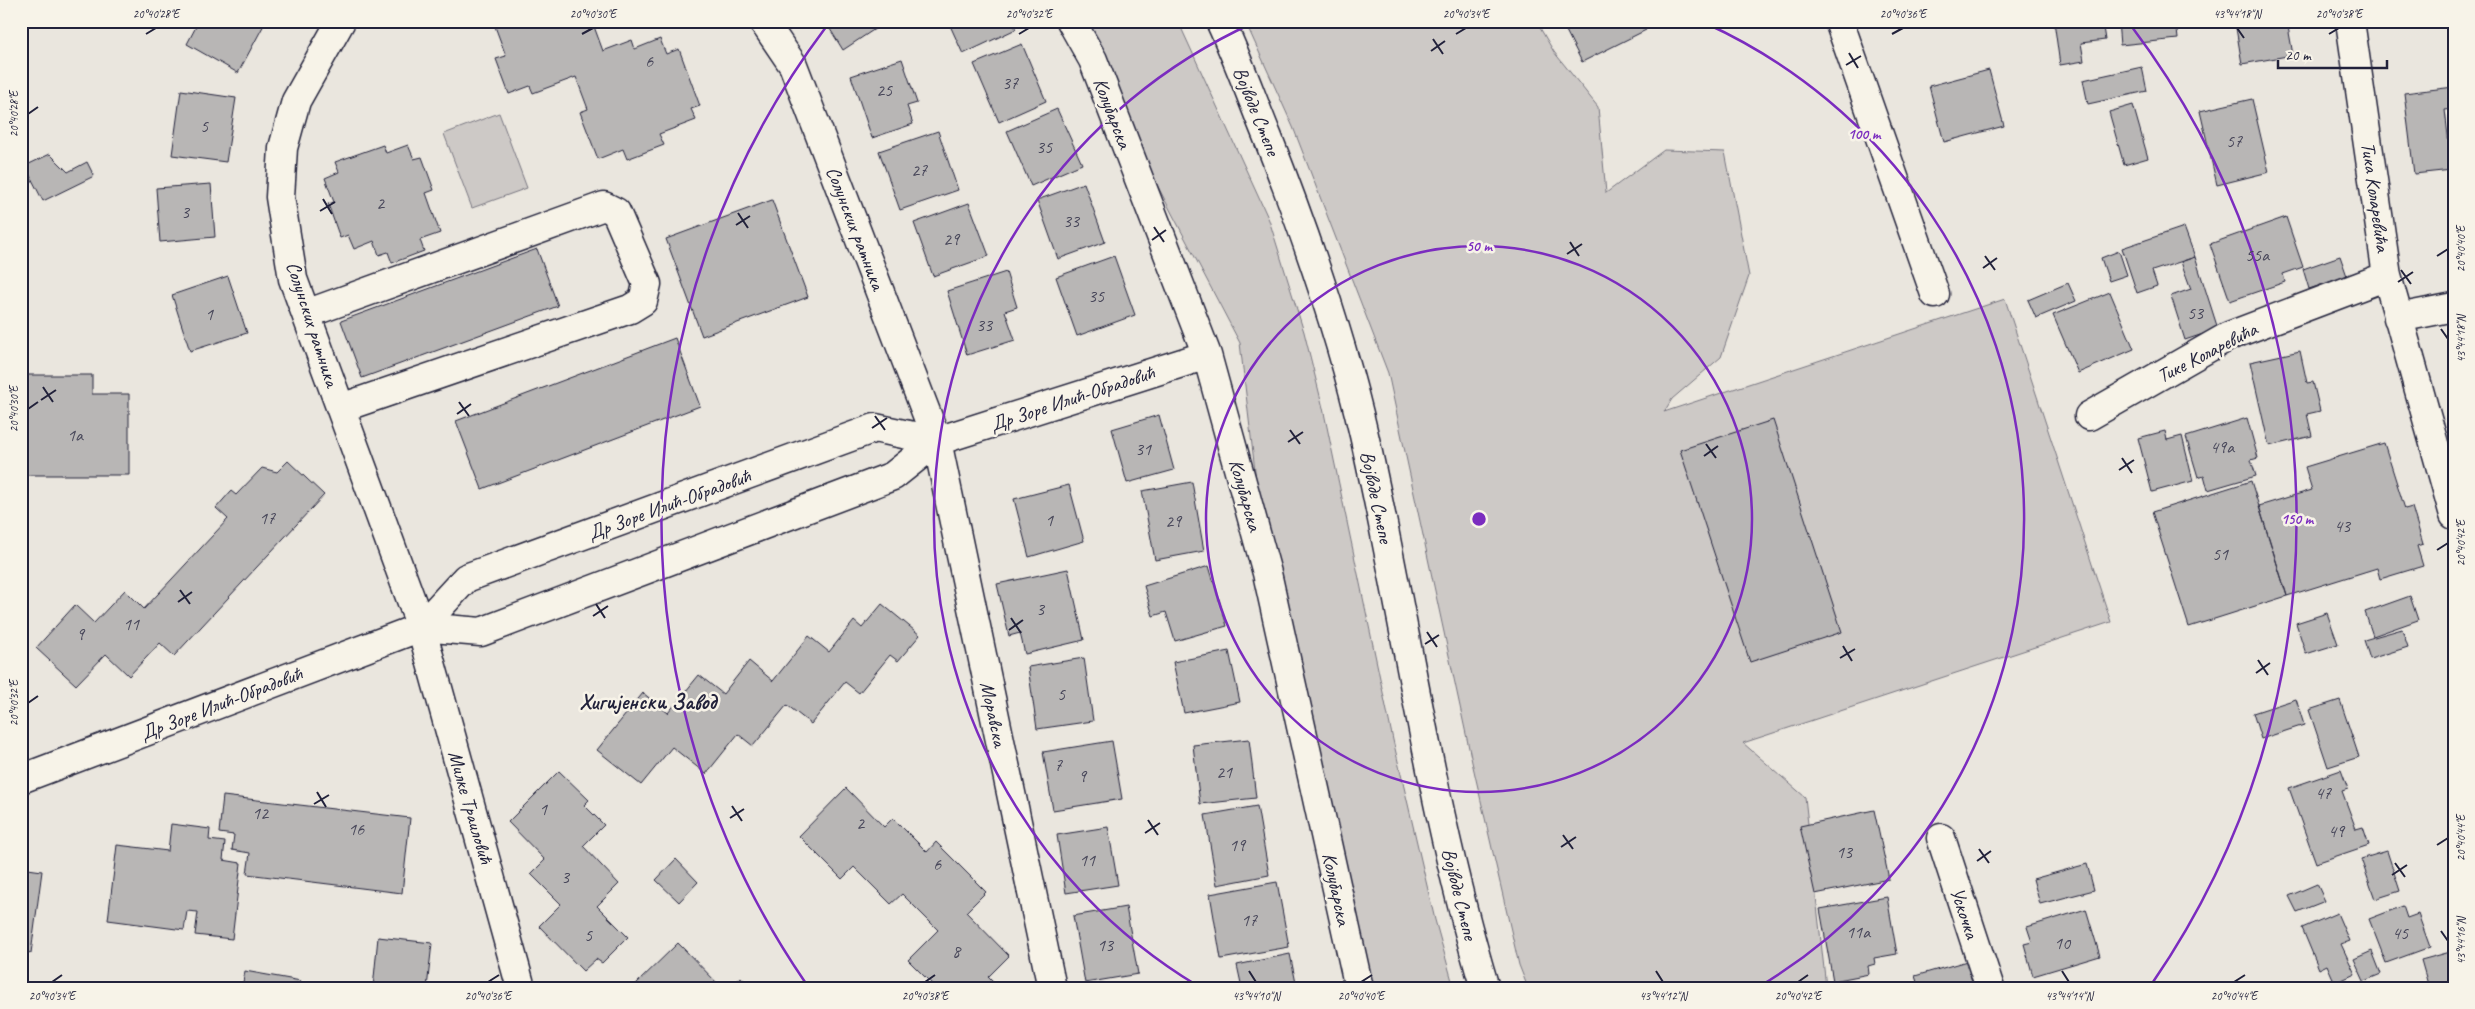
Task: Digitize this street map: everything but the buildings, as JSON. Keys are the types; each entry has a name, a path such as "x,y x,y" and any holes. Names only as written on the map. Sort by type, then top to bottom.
{"street":[{"name":"Солунских ратника","path":"341,21 296,100 283,148 280,197 293,279 421,627"},
{"name":"Солунских ратника","path":"763,21 793,66 937,441"},
{"name":"Колубарска","path":"1071,21 1093,60 1207,355 1267,573 1359,988"},
{"name":"Војводе Степе","path":"1220,21 1276,160 1326,297 1340,342 1374,479 1444,827 1462,906 1485,988"},
{"path":"1839,21 1935,294"},
{"name":"Тика Коларевића","path":"2350,21 2387,276 2454,514"},
{"path":"306,314 604,206 616,212 647,284 643,301 630,310 341,408"},
{"name":"Тике Коларевића","path":"2089,416 2229,336 2387,276"},
{"path":"2398,318 2454,308"},
{"name":"Др Зоре Илић-Обрадовић","path":"21,779 421,627 481,632 893,476 937,441 1207,355"},
{"name":"Др Зоре Илић-Обрадовић","path":"421,627 466,578 875,428 937,441"},
{"name":"Моравска","path":"937,441 1052,988"},
{"name":"Милке Траиловић","path":"421,627 522,988"},
{"name":"Ускочка","path":"1941,838 1990,988"}],"shaded area":[{"path":"1071,21 1178,21 1269,220 1304,332 1323,408 1393,740 1435,920 1454,988 1359,988 1267,573 1240,343"},
{"path":"1245,21 1536,21 1554,52 1598,107 1606,193 1664,150 1725,152 1749,276 1721,357 1672,399 1664,412 2005,299 2111,622 1743,743 1805,797 1826,987 1528,988 1519,965 1472,762 1388,373 1293,127"},
{"path":"499,113 527,188 472,208 444,134"}],"district":[{"name":"Хигијенски Завод","path":"648,701"}]}
